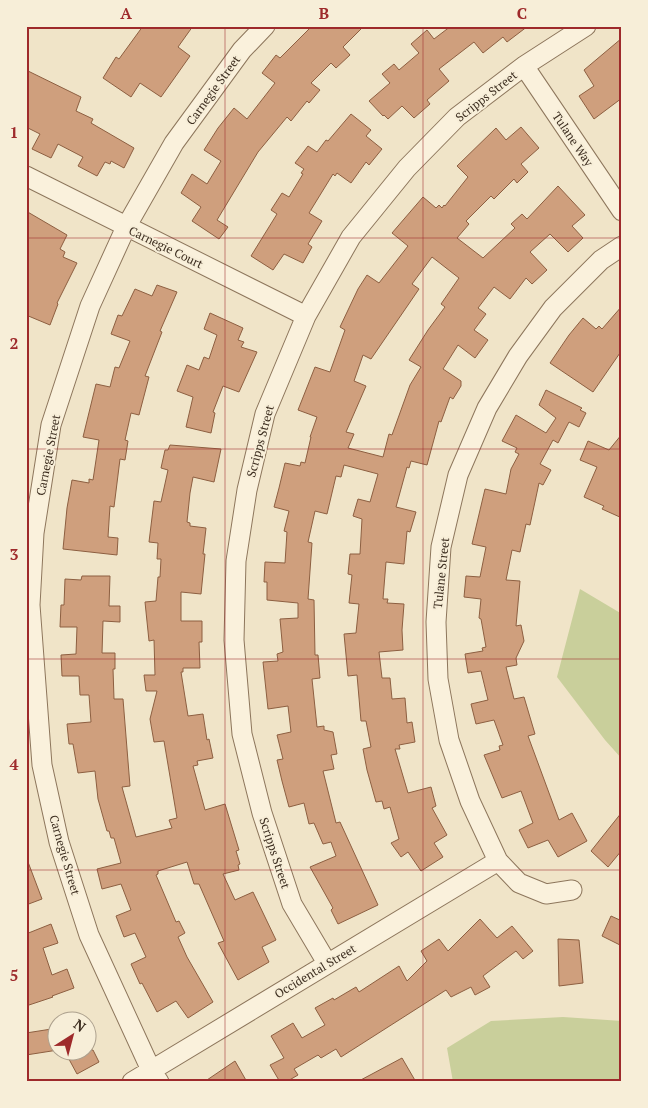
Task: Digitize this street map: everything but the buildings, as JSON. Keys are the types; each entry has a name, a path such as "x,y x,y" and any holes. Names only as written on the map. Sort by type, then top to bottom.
{"street":[{"name":"Carnegie Street","path":"155,1076 89,935 59,842 42,765 30,605 30,532 51,425 90,306 126,227 174,143 242,50 264,26"},
{"name":"Scripps Street","path":"327,963 292,904 262,813 242,734 234,640 236,561 247,490 265,414 306,316 351,237 407,168 457,117 524,66 586,26"},
{"name":"Tulane Way","path":"524,66 622,211"},
{"name":"Carnegie Court","path":"26,176 306,316"},
{"name":"Tulane Street","path":"572,890 546,894 519,882 498,860 470,800 447,732 438,679 436,622 442,547 458,475 491,400 518,356 553,308 601,260 622,246"},
{"name":"Occidental Street","path":"132,1082 155,1076 327,963 498,860"}],"green space":[{"path":"580,589 622,614 622,759 605,740 557,677"},
{"path":"563,1017 622,1021 622,1082 453,1082 447,1048 491,1021"}]}
